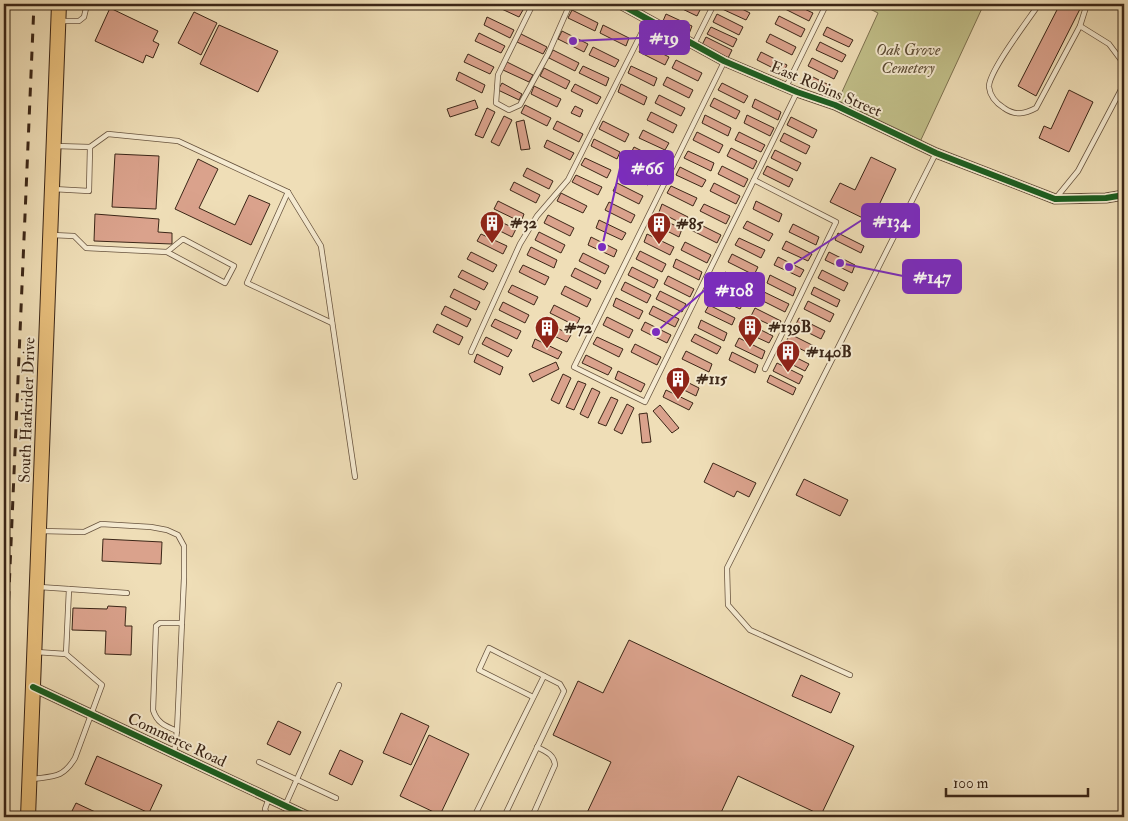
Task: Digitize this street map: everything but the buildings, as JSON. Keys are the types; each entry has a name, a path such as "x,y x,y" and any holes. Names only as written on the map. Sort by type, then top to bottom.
{"main road":[{"name":"South Harkrider Drive","path":"28,817 59,4"}],"street":[{"name":"East Robins Street","path":"620,4 724,61 797,92 836,105 936,153 1055,199"},
{"path":"1055,199 1091,199 1124,195"},
{"name":"Commerce Road","path":"32,687 285,806 298,815 309,817"}],"lane":[{"path":"4,38 7,34 7,4"},
{"path":"59,21 79,21 84,17 87,4"},
{"path":"533,4 498,75 496,103 508,110 520,105 548,54 570,4"},
{"path":"694,44 714,4"},
{"path":"1039,4 991,77 989,85 991,94 997,104 1007,111 1026,114 1036,108 1080,26 1087,4"},
{"path":"786,87 824,9"},
{"path":"471,352 520,244 537,216 568,180 649,19"},
{"path":"1080,26 1109,44 1124,64"},
{"path":"724,61 574,367 644,402 797,92"},
{"path":"1055,199 1078,172 1124,84"},
{"path":"54,146 90,147 108,134 178,141 288,192 321,246 355,477"},
{"path":"52,189 89,191 90,147"},
{"path":"850,675 750,630 728,604 727,568 936,153"},
{"path":"754,180 836,222 765,369"},
{"path":"288,192 247,283 332,323"},
{"path":"50,235 74,236 86,248 167,252 224,283 234,266 183,239 167,252"},
{"path":"40,531 84,532 101,524 151,527 178,535 184,546 177,731 173,753"},
{"path":"38,587 127,593"},
{"path":"66,654 69,589"},
{"path":"177,731 163,726 156,719 153,710 156,626 160,623 182,623"},
{"path":"504,817 564,691 560,684 489,648 479,670 533,698"},
{"path":"29,780 63,774 70,768 102,685 66,654 34,652"},
{"path":"474,817 544,676"},
{"path":"285,806 339,685"},
{"path":"532,817 556,765 555,759 551,755 537,747"},
{"path":"259,762 297,778 336,798"},
{"path":"268,798 265,809 268,817"}],"green space":[{"name":"Oak Grove Cemetery","path":"860,4 984,4 919,144 836,105 878,13"}],"railway":[{"path":"4,708 34,4"}],"cycle path":[{"path":"620,4 724,61 797,92 835,105 936,153 1055,199 1106,198 1124,195"},
{"path":"33,687 309,817"}],"place":[{"name":"#19","path":"573,41"},
{"name":"#32","path":"492,244"},
{"name":"#85","path":"659,245"},
{"name":"#66","path":"602,247"},
{"name":"#147","path":"840,263"},
{"name":"#134","path":"789,267"},
{"name":"#108","path":"656,332"},
{"name":"#139B","path":"750,348"},
{"name":"#72","path":"547,349"},
{"name":"#140B","path":"788,373"},
{"name":"#115","path":"678,400"}]}
